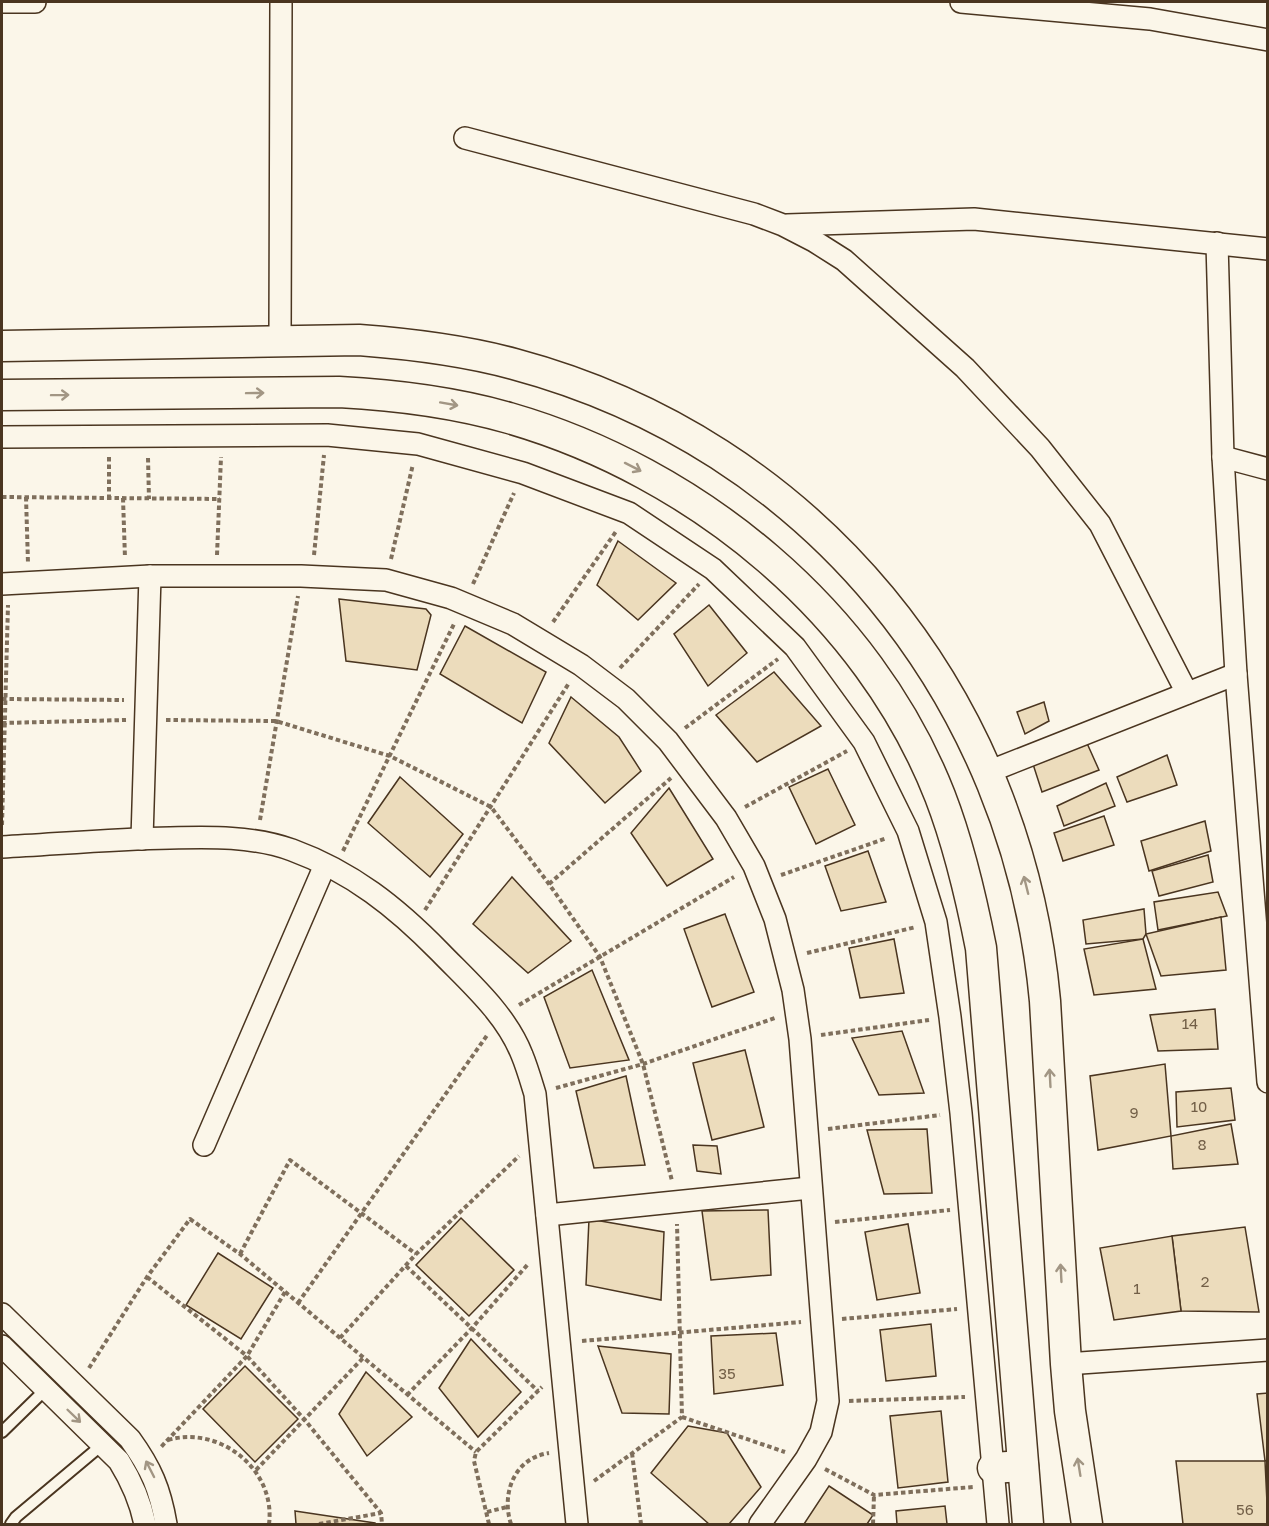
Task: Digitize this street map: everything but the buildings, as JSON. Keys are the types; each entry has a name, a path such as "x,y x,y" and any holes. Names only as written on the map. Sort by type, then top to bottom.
{"street":[{"path":"2,2 35,2"},
{"path":"280,341 281,2"},
{"path":"961,2 1150,19 1268,40"},
{"path":"465,138 754,214 783,225 844,260 965,368 1040,448 1100,524 1187,693"},
{"path":"783,225 974,219 1268,249"},
{"path":"1217,243 1223,458 1236,674 1262,939 1268,1082"},
{"path":"2,346 359,340 411,344 464,352 514,364 609,396 694,438 734,464 809,521 877,592 934,671 965,725 988,772 1019,856 1031,906 1041,957 1070,1411 1087,1524"},
{"path":"2,396 339,392 382,394 424,400 498,415 591,447 673,489 748,542 815,604 874,674 920,754 940,796 970,896 981,948 1028,1524"},
{"path":"2,437 327,435 418,444 523,473 629,513 712,569 795,647 864,742 908,831 936,922 961,1113 998,1524"},
{"path":"1223,458 1268,469"},
{"path":"13,583 150,576 306,576 386,580 451,598 513,624 581,665 626,699 668,741 687,764 726,818 757,874 775,919 786,958 794,990 800,1039 828,1401 821,1432 806,1459 760,1524"},
{"path":"142,839 150,576"},
{"path":"988,772 1236,674"},
{"path":"2,847 222,837 256,841 290,849 368,888 415,927 500,1016 522,1053 535,1094 577,1524"},
{"path":"204,1145 330,867"},
{"path":"547,1215 810,1188"},
{"path":"2,1314 130,1438 147,1461 156,1481 166,1524"},
{"path":"2,1346 119,1461 132,1482 141,1504 145,1524"},
{"path":"1066,1364 1268,1350"},
{"path":"994,1477 1023,1466"}],"lane":[{"path":"2,1432 46,1389"},
{"path":"11,1524 16,1517 103,1444"}],"path":[{"path":"256,841 306,576 327,435"},
{"path":"108,436 109,498"},
{"path":"147,436 149,499"},
{"path":"216,576 222,436"},
{"path":"386,580 418,444"},
{"path":"330,867 464,604 523,473"},
{"path":"2,497 220,499"},
{"path":"2,835 4,699 13,583 26,497"},
{"path":"123,498 125,578"},
{"path":"540,640 629,513"},
{"path":"606,684 712,569"},
{"path":"668,741 795,647"},
{"path":"415,927 581,665"},
{"path":"4,699 146,710"},
{"path":"3,723 146,710"},
{"path":"726,818 864,742"},
{"path":"549,884 687,764"},
{"path":"298,1303 500,1016 757,874 908,831"},
{"path":"786,958 936,922"},
{"path":"535,1094 643,1064 796,1011"},
{"path":"800,1039 950,1017"},
{"path":"807,1131 961,1113"},
{"path":"340,1338 416,1254 539,1137"},
{"path":"240,1254 290,1160 416,1254"},
{"path":"813,1224 969,1208"},
{"path":"76,1387 147,1277 190,1219 240,1254 476,1452"},
{"path":"407,1395 472,1328 549,1239"},
{"path":"406,1266 538,1391"},
{"path":"147,1277 247,1356 304,1419 381,1513 382,1524"},
{"path":"147,1461 247,1356 285,1292"},
{"path":"560,1343 978,1307"},
{"path":"256,1470 363,1358"},
{"path":"489,1524 474,1461 476,1452 562,1369"},
{"path":"828,1401 986,1396"},
{"path":"682,1417 806,1459 873,1495 994,1477"},
{"path":"168,1440 181,1436 216,1441 245,1460 256,1470 268,1496 269,1524"},
{"path":"511,1524 507,1507 510,1485 521,1467 531,1459 544,1454 557,1452 570,1454"},
{"path":"632,1453 641,1524"},
{"path":"873,1495 873,1524"},
{"path":"487,1512 507,1507"},
{"path":"319,1524 381,1513"}]}
